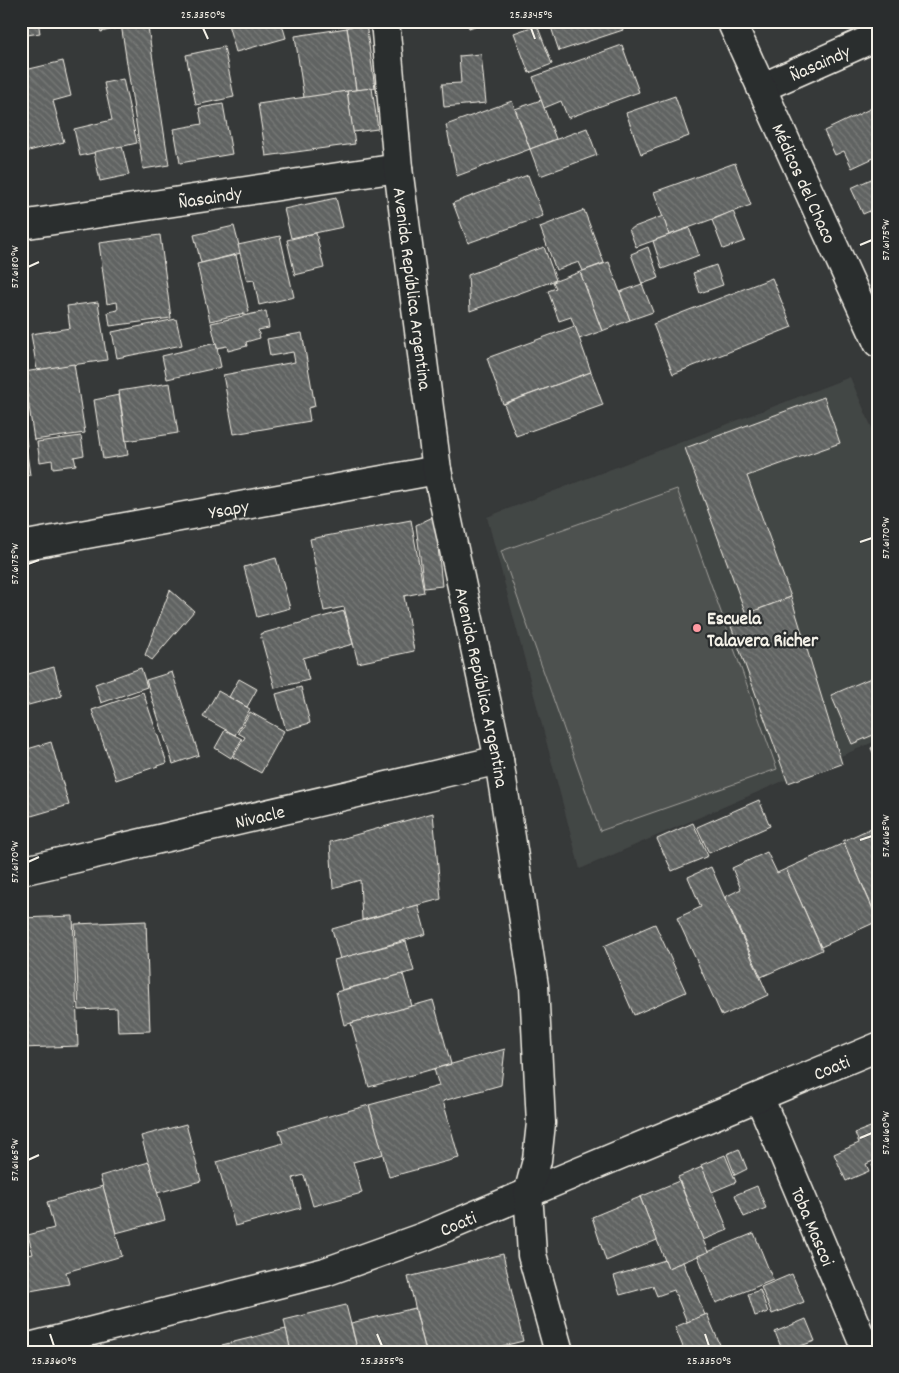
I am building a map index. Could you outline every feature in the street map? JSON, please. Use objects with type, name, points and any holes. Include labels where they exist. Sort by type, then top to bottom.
[{"type":"street","name":"Avenida República Argentina","points":[[386,21],[398,168],[437,470],[499,760],[534,986],[541,1123],[536,1160],[528,1194],[532,1256],[559,1352]]},
{"type":"street","name":"Médicos del Chaco","points":[[731,21],[878,343]]},
{"type":"street","name":"Ñasaindy","points":[[761,88],[878,36]]},
{"type":"street","name":"Ñasaindy","points":[[21,225],[398,168]]},
{"type":"street","name":"Ysapy","points":[[21,546],[437,470]]},
{"type":"street","name":"Nivacle","points":[[21,870],[499,760]]},
{"type":"street","name":"Coati","points":[[21,1348],[325,1272],[423,1238],[760,1099],[878,1047]]},
{"type":"street","name":"Toba Mascoi","points":[[760,1099],[867,1352]]},
{"type":"shaded area","name":"Escuela Talavera Richer","points":[[850,377],[878,442],[878,740],[580,869],[487,517]]},
{"type":"shaded area","points":[[677,489],[777,769],[600,831],[501,551]]},
{"type":"building","points":[[21,21],[38,21],[40,33],[21,36]]},
{"type":"building","points":[[98,21],[120,21],[121,27],[101,32]]},
{"type":"building","points":[[147,21],[169,165],[143,169],[121,24]]},
{"type":"building","points":[[227,21],[281,21],[286,38],[236,52]]},
{"type":"building","points":[[467,21],[489,21],[469,28]]},
{"type":"building","points":[[549,21],[620,21],[623,30],[559,51]]},
{"type":"building","points":[[366,24],[375,88],[356,90],[347,27]]},
{"type":"building","points":[[537,25],[552,64],[529,73],[514,33]]},
{"type":"building","points":[[347,28],[356,90],[304,98],[295,36]]},
{"type":"building","points":[[622,45],[639,92],[568,118],[561,101],[544,108],[533,77]]},
{"type":"building","points":[[224,47],[234,97],[196,105],[186,55]]},
{"type":"building","points":[[481,54],[486,103],[444,107],[442,84],[461,83],[459,56]]},
{"type":"building","points":[[63,61],[71,96],[53,101],[64,142],[21,153],[21,101],[27,100],[21,71]]},
{"type":"building","points":[[123,79],[137,143],[80,156],[74,129],[112,120],[104,83]]},
{"type":"building","points":[[372,88],[378,129],[353,132],[347,91]]},
{"type":"building","points":[[347,91],[355,144],[266,156],[258,104]]},
{"type":"building","points":[[675,96],[689,136],[641,154],[626,113]]},
{"type":"building","points":[[541,100],[556,139],[530,149],[515,109]]},
{"type":"building","points":[[512,101],[530,149],[457,176],[446,125]]},
{"type":"building","points":[[223,104],[232,154],[180,163],[174,129],[202,124],[199,108]]},
{"type":"building","points":[[874,107],[878,115],[878,156],[852,168],[844,151],[835,155],[824,131]]},
{"type":"building","points":[[587,128],[597,155],[540,176],[530,149]]},
{"type":"building","points":[[122,146],[129,175],[100,181],[94,152]]},
{"type":"building","points":[[735,163],[751,205],[669,235],[654,192]]},
{"type":"building","points":[[528,175],[543,216],[468,243],[453,203]]},
{"type":"building","points":[[878,176],[878,228],[870,211],[863,214],[851,188]]},
{"type":"building","points":[[336,198],[343,227],[291,238],[284,209]]},
{"type":"building","points":[[584,210],[604,263],[583,271],[579,262],[556,270],[540,227]]},
{"type":"building","points":[[733,211],[745,241],[723,249],[712,220]]},
{"type":"building","points":[[663,216],[669,235],[636,247],[629,229]]},
{"type":"building","points":[[234,226],[241,253],[201,263],[194,235]]},
{"type":"building","points":[[689,228],[699,255],[662,269],[653,241]]},
{"type":"building","points":[[316,233],[324,268],[295,275],[287,240]]},
{"type":"building","points":[[160,235],[171,318],[110,326],[108,312],[118,310],[117,302],[107,304],[99,243]]},
{"type":"building","points":[[280,236],[294,297],[259,305],[254,280],[247,281],[238,245]]},
{"type":"building","points":[[544,247],[556,280],[470,311],[468,275]]},
{"type":"building","points":[[648,247],[659,278],[642,284],[631,254]]},
{"type":"building","points":[[236,255],[249,312],[210,321],[197,264]]},
{"type":"building","points":[[609,262],[630,320],[602,331],[580,272]]},
{"type":"building","points":[[716,265],[723,285],[700,293],[693,273]]},
{"type":"building","points":[[580,272],[602,331],[579,339],[571,317],[559,321],[548,291],[556,288],[553,282]]},
{"type":"building","points":[[772,278],[792,327],[673,374],[653,324]]},
{"type":"building","points":[[642,284],[653,312],[630,320],[620,292]]},
{"type":"building","points":[[98,302],[107,360],[37,370],[31,334],[70,328],[67,306]]},
{"type":"building","points":[[266,311],[269,328],[258,330],[260,338],[246,342],[247,346],[228,351],[227,346],[217,348],[211,323]]},
{"type":"building","points":[[176,319],[182,345],[117,358],[112,332]]},
{"type":"building","points":[[575,326],[591,372],[503,404],[487,358]]},
{"type":"building","points":[[302,333],[315,406],[308,408],[310,421],[234,434],[223,375],[295,362],[293,352],[270,356],[267,339]]},
{"type":"building","points":[[216,343],[221,367],[167,379],[162,356]]},
{"type":"building","points":[[74,364],[85,433],[34,440],[24,372]]},
{"type":"building","points":[[591,372],[603,405],[516,436],[504,404]]},
{"type":"building","points":[[170,383],[178,433],[126,441],[119,391]]},
{"type":"building","points":[[119,395],[128,455],[103,459],[94,400]]},
{"type":"building","points":[[824,397],[840,443],[747,476],[791,597],[746,614],[685,448]]},
{"type":"building","points":[[23,417],[27,447],[21,447],[21,418]]},
{"type":"building","points":[[81,436],[84,455],[74,457],[76,465],[53,468],[52,460],[40,462],[37,442]]},
{"type":"building","points":[[21,447],[26,447],[30,475],[21,477]]},
{"type":"building","points":[[435,516],[442,586],[424,588],[416,525]]},
{"type":"building","points":[[411,520],[424,592],[404,596],[414,651],[358,663],[344,607],[324,611],[310,539]]},
{"type":"building","points":[[276,558],[290,608],[257,617],[244,567]]},
{"type":"building","points":[[170,590],[194,611],[152,660],[145,655]]},
{"type":"building","points":[[791,597],[842,764],[788,783],[728,618],[746,614]]},
{"type":"building","points":[[344,611],[353,644],[303,658],[309,680],[275,688],[260,634]]},
{"type":"building","points":[[54,667],[62,696],[21,707],[21,676]]},
{"type":"building","points":[[141,668],[147,687],[101,703],[95,684]]},
{"type":"building","points":[[172,672],[199,755],[173,764],[146,680]]},
{"type":"building","points":[[878,675],[878,733],[852,744],[831,695]]},
{"type":"building","points":[[239,679],[257,689],[247,707],[229,697]]},
{"type":"building","points":[[301,687],[310,723],[286,730],[276,694]]},
{"type":"building","points":[[218,691],[250,709],[235,735],[203,717]]},
{"type":"building","points":[[143,692],[167,763],[116,780],[92,710]]},
{"type":"building","points":[[250,712],[284,731],[261,773],[233,757],[245,737],[238,733]]},
{"type":"building","points":[[225,730],[242,739],[231,758],[215,748]]},
{"type":"building","points":[[51,742],[69,805],[21,819],[21,751]]},
{"type":"building","points":[[878,745],[878,763],[871,748]]},
{"type":"building","points":[[759,800],[770,826],[709,853],[697,827]]},
{"type":"building","points":[[433,813],[441,899],[362,920],[360,880],[333,888],[330,842]]},
{"type":"building","points":[[693,823],[708,856],[672,871],[657,839]]},
{"type":"building","points":[[878,825],[878,920],[843,841]]},
{"type":"building","points":[[844,843],[878,921],[821,947],[786,869]]},
{"type":"building","points":[[767,852],[777,873],[786,869],[822,950],[761,977],[725,897],[741,889],[732,868]]},
{"type":"building","points":[[711,867],[768,995],[722,1016],[677,918],[701,907],[688,877]]},
{"type":"building","points":[[418,905],[426,934],[340,959],[332,929]]},
{"type":"building","points":[[73,916],[78,1046],[21,1048],[21,918]]},
{"type":"building","points":[[146,921],[150,1031],[118,1032],[117,1008],[79,1010],[75,924]]},
{"type":"building","points":[[655,924],[686,992],[634,1015],[604,946]]},
{"type":"building","points":[[406,941],[414,971],[342,990],[334,960]]},
{"type":"building","points":[[403,974],[412,1006],[344,1025],[336,992]]},
{"type":"building","points":[[433,1000],[451,1064],[369,1087],[351,1023]]},
{"type":"building","points":[[505,1049],[501,1085],[443,1101],[459,1158],[389,1177],[369,1105],[439,1086],[434,1069]]},
{"type":"building","points":[[369,1105],[383,1154],[353,1162],[362,1193],[313,1206],[304,1175],[293,1178],[301,1208],[235,1226],[217,1162],[283,1143],[279,1130]]},
{"type":"building","points":[[186,1124],[201,1181],[157,1193],[141,1136]]},
{"type":"building","points":[[878,1124],[878,1159],[866,1164],[869,1171],[846,1181],[834,1154],[859,1143],[855,1133]]},
{"type":"building","points":[[739,1149],[747,1169],[735,1175],[727,1154]]},
{"type":"building","points":[[725,1155],[736,1182],[712,1192],[701,1165]]},
{"type":"building","points":[[149,1162],[165,1220],[116,1233],[100,1176]]},
{"type":"building","points":[[878,1163],[878,1178],[872,1165]]},
{"type":"building","points":[[702,1167],[728,1230],[703,1240],[678,1177]]},
{"type":"building","points":[[679,1181],[708,1252],[668,1268],[640,1197]]},
{"type":"building","points":[[103,1186],[122,1256],[66,1272],[69,1284],[30,1291],[23,1256],[33,1254],[28,1235],[54,1228],[47,1202]]},
{"type":"building","points":[[757,1186],[766,1208],[744,1217],[735,1195]]},
{"type":"building","points":[[640,1197],[657,1240],[606,1261],[592,1217]]},
{"type":"building","points":[[754,1233],[773,1280],[716,1303],[698,1256]]},
{"type":"building","points":[[503,1254],[523,1341],[479,1352],[426,1352],[408,1277]]},
{"type":"building","points":[[665,1260],[668,1268],[683,1262],[705,1315],[687,1322],[674,1290],[657,1296],[653,1286],[620,1295],[614,1276]]},
{"type":"building","points":[[792,1274],[804,1302],[772,1314],[761,1287]]},
{"type":"building","points":[[760,1290],[768,1312],[755,1316],[748,1294]]},
{"type":"building","points":[[346,1305],[358,1352],[291,1352],[284,1320]]},
{"type":"building","points":[[415,1308],[426,1352],[358,1352],[351,1323]]},
{"type":"building","points":[[707,1314],[723,1352],[685,1352],[675,1327]]},
{"type":"building","points":[[806,1319],[815,1341],[783,1352],[775,1332]]},
{"type":"building","points":[[286,1329],[291,1352],[223,1352],[222,1345]]},
{"type":"place","name":"Escuela Talavera Richer","points":[[697,628]]}]
